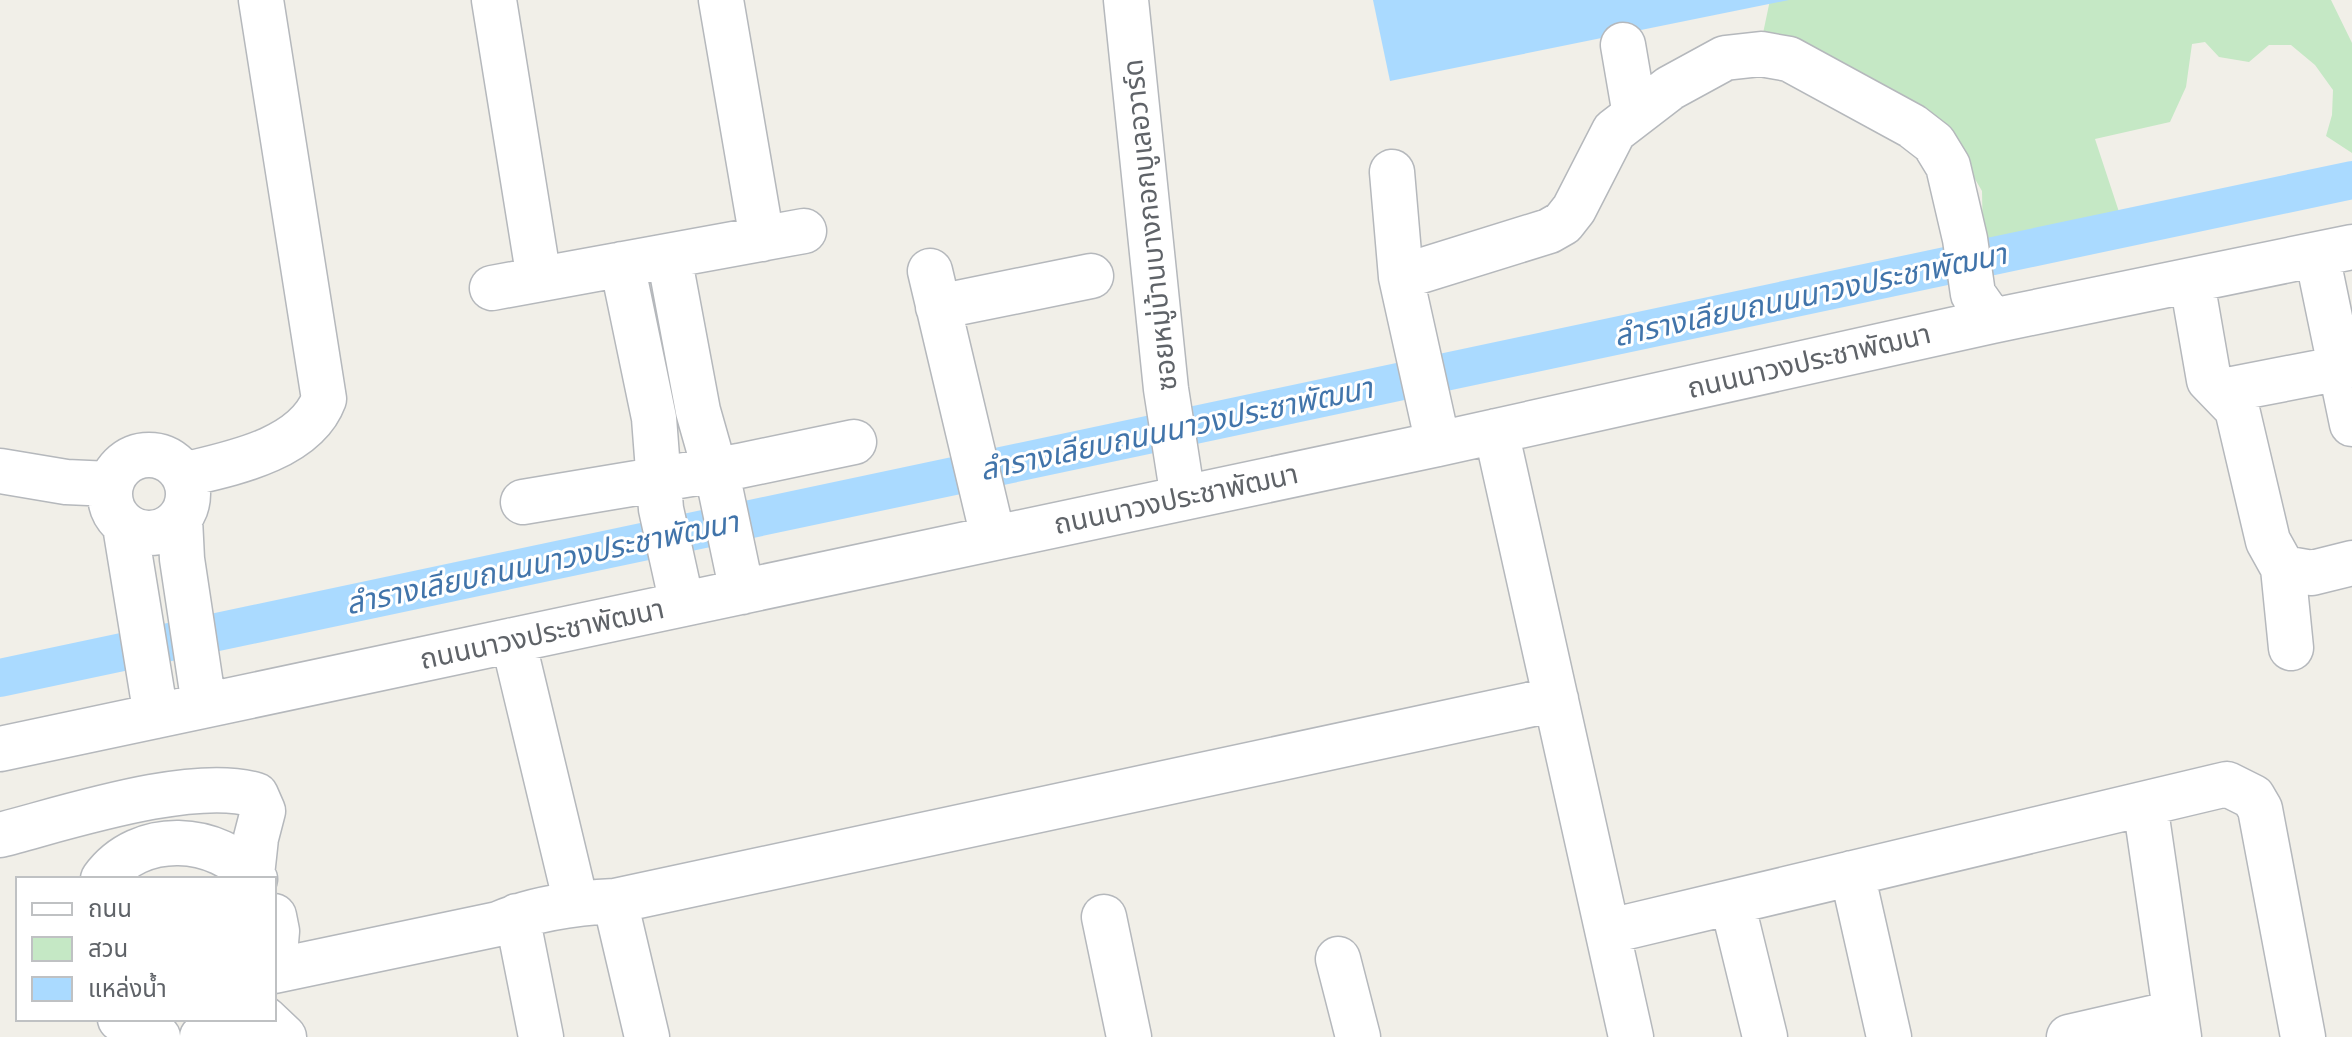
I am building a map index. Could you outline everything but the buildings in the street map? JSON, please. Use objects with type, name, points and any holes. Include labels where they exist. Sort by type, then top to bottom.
[{"type":"street","points":[[183,475],[248,459],[282,443],[311,420],[324,399],[261,0]]},
{"type":"street","points":[[494,0],[539,279]]},
{"type":"street","points":[[721,0],[762,239]]},
{"type":"street","name":"ซอยหมู่บ้านบางกอกบูเลอวาร์ด","points":[[1126,0],[1166,389],[1180,481]]},
{"type":"street","points":[[1623,45],[1635,115]]},
{"type":"street","points":[[1401,277],[1549,231],[1563,223],[1574,209],[1614,131],[1670,88],[1725,58],[1761,54],[1789,59],[1912,126],[1934,143],[1948,166],[1982,307]]},
{"type":"street","points":[[1392,172],[1401,277],[1434,423]]},
{"type":"street","points":[[492,288],[804,231]]},
{"type":"street","points":[[2335,251],[2341,368],[2352,424]]},
{"type":"street","name":"ถนนนาวงประชาพัฒนา","points":[[0,749],[993,537],[1180,481],[1434,423],[1496,431],[1982,307],[2192,282],[2335,251]]},
{"type":"street","points":[[669,256],[698,411],[718,480],[742,592]]},
{"type":"street","points":[[622,264],[654,418],[659,494],[682,604]]},
{"type":"street","points":[[993,537],[934,289],[1091,276]]},
{"type":"street","points":[[2192,282],[2209,380],[2237,409],[2268,541],[2283,568],[2291,648]]},
{"type":"street","points":[[2222,391],[2341,368]]},
{"type":"street","points":[[1496,431],[1610,931],[1631,1037]]},
{"type":"street","points":[[523,502],[659,494],[854,442]]},
{"type":"street","points":[[144,455],[160,456],[173,463],[183,475],[189,490],[187,506],[180,519],[168,529],[154,534],[138,533],[125,526],[114,514],[109,499],[111,484],[117,470],[129,460],[144,455]]},
{"type":"street","points":[[0,471],[66,482],[111,484]]},
{"type":"street","points":[[180,519],[204,705]]},
{"type":"street","points":[[125,526],[156,716]]},
{"type":"street","points":[[2283,568],[2312,573],[2352,563]]},
{"type":"street","points":[[513,640],[596,902],[647,1037]]},
{"type":"street","points":[[276,969],[1556,699]]},
{"type":"street","points":[[1610,931],[2227,784],[2253,797],[2260,809],[2303,1037]]},
{"type":"street","points":[[0,835],[138,799],[200,791],[240,790],[256,795],[263,811],[256,838],[254,877]]},
{"type":"street","points":[[2069,1037],[2177,1025],[2145,804]]},
{"type":"street","points":[[105,877],[122,861],[139,851],[179,842],[219,851],[238,861],[254,877]]},
{"type":"street","points":[[1852,873],[1889,1037]]},
{"type":"street","points":[[1732,902],[1765,1037]]},
{"type":"street","points":[[517,916],[541,1037]]},
{"type":"street","points":[[1104,917],[1129,1037]]},
{"type":"street","points":[[1338,959],[1358,1037]]},
{"type":"street","points":[[123,1021],[139,1031],[158,1037]]},
{"type":"street","points":[[202,1037],[236,1021]]},
{"type":"street","points":[[267,1021],[284,1037]]},
{"type":"green space","points":[[1770,0],[2331,0],[2352,43],[2352,153],[2326,136],[2332,115],[2333,90],[2315,65],[2291,45],[2269,45],[2249,62],[2219,57],[2205,42],[2192,44],[2186,87],[2170,122],[2095,139],[2121,218],[1983,243],[1982,191],[1952,140],[1894,92],[1867,75],[1820,61],[1762,38]]},
{"type":"water","points":[[1373,0],[1789,0],[1390,81]]},
{"type":"waterway","name":"ลำรางเลียบถนนนาวงประชาพัฒนา","points":[[0,678],[2352,180]]}]
